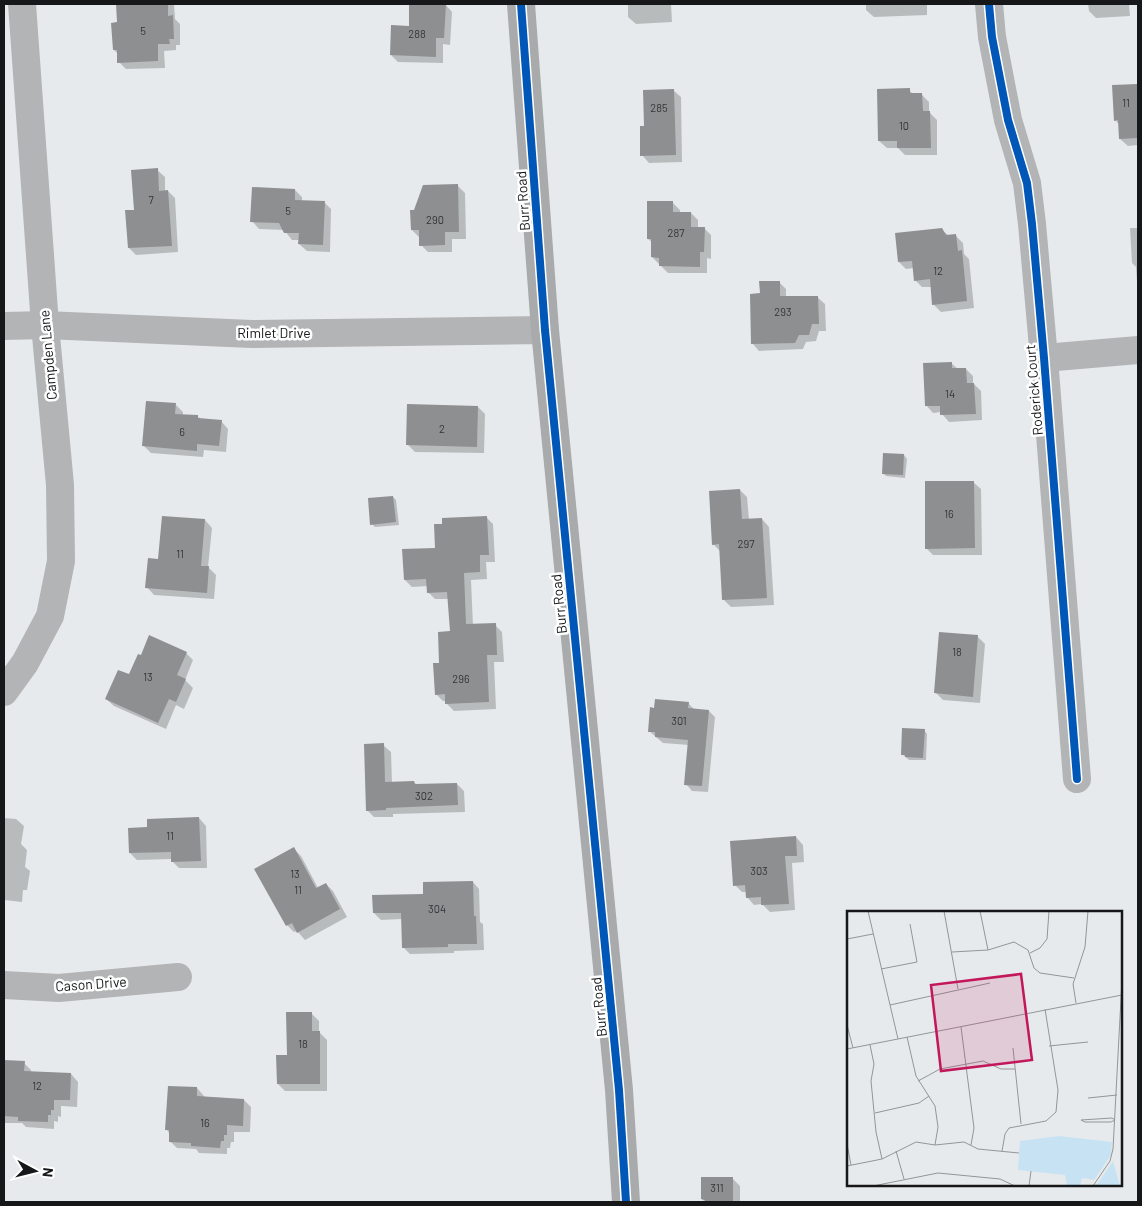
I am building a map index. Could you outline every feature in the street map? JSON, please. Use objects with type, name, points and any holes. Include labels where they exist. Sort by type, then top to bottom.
[{"type":"street","name":"Campden Lane","points":[[4,692],[26,662],[50,616],[61,561],[60,485],[45,325],[22,4]]},
{"type":"street","name":"Burr Road","points":[[521,4],[545,330],[619,1090],[626,1202]]},
{"type":"street","name":"Roderick Court","points":[[989,4],[992,37],[1008,120],[1027,183],[1032,224],[1077,779]]},
{"type":"street","name":"Rimlet Drive","points":[[4,326],[45,325],[252,334],[545,330]]},
{"type":"street","points":[[1044,358],[1138,350]]},
{"type":"street","name":"Cason Drive","points":[[4,985],[58,988],[178,977]]},
{"type":"building","points":[[116,4],[168,4],[168,16],[173,15],[174,39],[169,39],[170,44],[158,44],[158,61],[117,63],[117,50],[113,50],[111,23],[117,22]]},
{"type":"building","points":[[409,4],[446,4],[444,38],[436,38],[436,57],[390,55],[391,25],[409,26]]},
{"type":"building","points":[[1138,84],[1138,138],[1119,139],[1118,120],[1114,121],[1112,85]]},
{"type":"building","points":[[910,88],[910,93],[922,93],[923,111],[930,111],[931,148],[897,148],[897,141],[878,141],[877,89]]},
{"type":"building","points":[[674,89],[676,155],[640,156],[640,126],[644,126],[643,90]]},
{"type":"building","points":[[158,168],[159,191],[168,190],[172,246],[128,248],[125,210],[134,210],[131,170]]},
{"type":"building","points":[[458,184],[459,232],[445,232],[445,245],[419,246],[419,230],[411,230],[410,210],[414,210],[423,185]]},
{"type":"building","points":[[252,187],[295,189],[295,200],[325,201],[323,245],[298,244],[299,233],[284,233],[279,223],[250,222]]},
{"type":"building","points":[[647,201],[673,201],[673,212],[691,212],[691,227],[705,227],[704,252],[700,252],[700,267],[659,266],[659,258],[651,257],[651,239],[647,239]]},
{"type":"building","points":[[942,228],[946,235],[956,234],[958,251],[962,250],[967,301],[932,305],[930,279],[914,281],[912,261],[898,262],[895,233]]},
{"type":"building","points":[[759,281],[780,281],[780,296],[818,296],[819,324],[812,324],[809,335],[799,335],[795,343],[751,344],[750,294],[760,293]]},
{"type":"building","points":[[952,362],[952,368],[966,368],[967,383],[974,383],[976,414],[940,415],[940,406],[925,406],[923,363]]},
{"type":"building","points":[[146,401],[176,403],[175,414],[198,415],[198,418],[222,420],[219,446],[197,444],[197,451],[142,446]]},
{"type":"building","points":[[407,404],[478,406],[477,447],[406,445]]},
{"type":"building","points":[[883,453],[904,454],[903,475],[882,474]]},
{"type":"building","points":[[925,481],[974,481],[975,548],[925,549]]},
{"type":"building","points":[[740,489],[742,519],[762,518],[767,598],[722,600],[719,544],[712,545],[709,491]]},
{"type":"building","points":[[393,496],[396,522],[370,525],[368,498]]},
{"type":"building","points":[[162,516],[205,519],[201,566],[209,566],[207,593],[145,588],[148,558],[158,559]]},
{"type":"building","points":[[487,516],[489,555],[480,555],[480,572],[464,573],[466,624],[496,623],[497,655],[487,655],[489,702],[445,704],[445,694],[435,695],[433,663],[439,663],[438,632],[450,631],[447,592],[427,593],[426,579],[404,580],[402,549],[435,548],[434,524],[442,524],[442,518]]},
{"type":"building","points":[[939,632],[978,635],[973,697],[934,693]]},
{"type":"building","points":[[149,635],[187,652],[177,675],[186,679],[176,702],[169,699],[158,723],[105,699],[118,670],[129,674],[138,654],[141,655]]},
{"type":"building","points":[[655,699],[689,702],[688,708],[709,710],[702,786],[684,785],[688,740],[655,737],[655,732],[648,732],[650,707],[654,708]]},
{"type":"building","points":[[902,728],[925,729],[923,758],[901,755]]},
{"type":"building","points":[[384,743],[385,782],[414,781],[415,784],[457,783],[458,805],[386,808],[386,810],[366,811],[364,744]]},
{"type":"building","points":[[199,817],[201,861],[171,862],[171,852],[129,853],[128,828],[147,827],[147,819]]},
{"type":"building","points":[[796,836],[797,856],[785,856],[789,904],[761,905],[761,897],[746,898],[745,885],[733,886],[730,841]]},
{"type":"building","points":[[294,847],[316,888],[326,883],[340,909],[297,933],[292,923],[286,926],[254,869]]},
{"type":"building","points":[[473,881],[477,944],[448,944],[448,947],[402,948],[401,913],[373,913],[372,895],[423,894],[423,882]]},
{"type":"building","points":[[286,1012],[312,1012],[312,1031],[320,1031],[320,1084],[277,1084],[276,1055],[287,1055]]},
{"type":"building","points":[[4,1060],[25,1061],[24,1071],[71,1073],[70,1100],[54,1100],[54,1110],[51,1110],[51,1115],[48,1115],[48,1122],[18,1121],[18,1117],[4,1116]]},
{"type":"building","points":[[168,1086],[197,1087],[197,1096],[244,1099],[243,1126],[227,1125],[227,1135],[224,1135],[224,1141],[221,1141],[220,1148],[191,1146],[191,1143],[169,1142],[169,1130],[165,1130]]},
{"type":"building","points":[[701,1177],[733,1177],[733,1202],[705,1202],[705,1200],[701,1199]]},
{"type":"cycle path","points":[[521,4],[545,330],[619,1090],[626,1202]]},
{"type":"cycle path","points":[[989,4],[992,37],[1008,120],[1027,183],[1032,224],[1077,779]]}]
